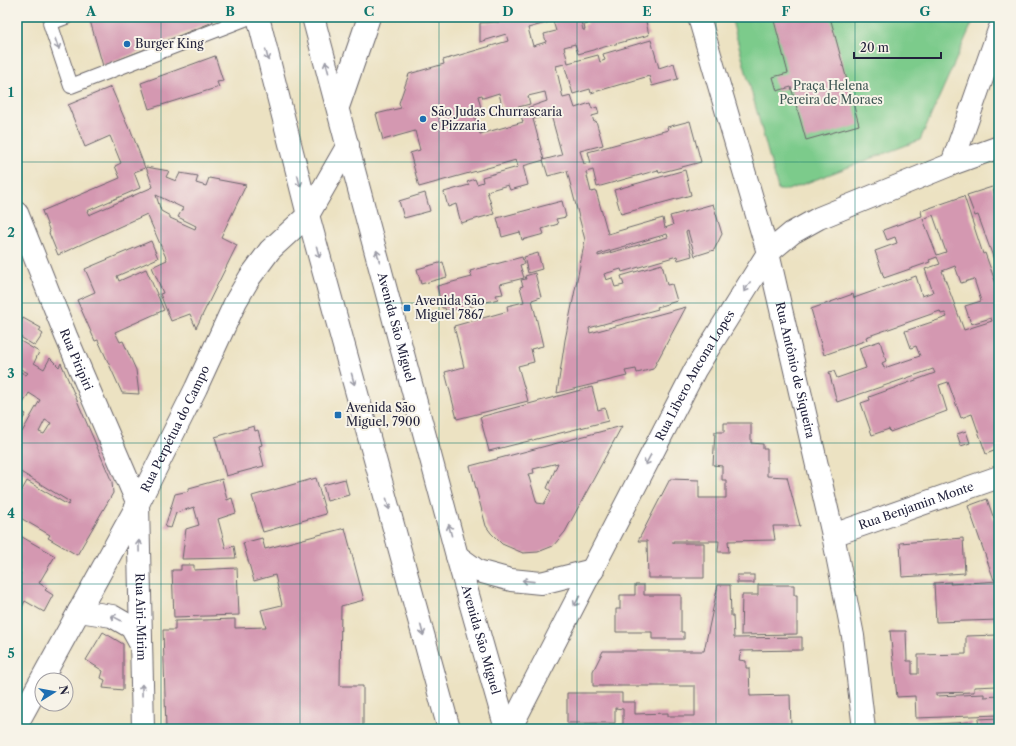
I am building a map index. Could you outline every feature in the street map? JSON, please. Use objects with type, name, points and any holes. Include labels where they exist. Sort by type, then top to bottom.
[{"type":"street","points":[[258,17],[308,215],[449,729]]},
{"type":"street","name":"Avenida São Miguel","points":[[313,17],[457,556],[506,729]]},
{"type":"street","points":[[338,107],[370,17]]},
{"type":"street","name":"Rua Antônio de Siqueira","points":[[699,17],[768,253],[833,535],[853,636],[864,729]]},
{"type":"street","points":[[952,164],[999,30]]},
{"type":"street","name":"Rua Perpétua do Campo","points":[[17,724],[138,504],[250,276],[270,250],[308,215],[348,145]]},
{"type":"street","name":"Rua Libero Ancona Lopes","points":[[510,729],[593,570],[638,477],[695,370],[768,253],[792,233],[819,218],[952,164],[999,147]]},
{"type":"street","name":"Rua Piripiri","points":[[17,213],[66,336],[138,504]]},
{"type":"street","name":"Rua Benjamin Monte","points":[[833,535],[999,477]]},
{"type":"street","name":"Rua Airi-Mirim","points":[[138,504],[143,729]]},
{"type":"street","points":[[457,556],[478,571],[511,580],[541,583],[593,570]]},
{"type":"street","points":[[79,611],[112,616],[131,627],[141,645]]},
{"type":"lane","points":[[66,17],[50,23],[71,86],[250,17]]},
{"type":"green space","name":"Praça Helena Pereira de Moraes","points":[[731,17],[975,17],[920,140],[788,190],[778,190]]},
{"type":"building","name":"Burger King","points":[[89,17],[212,17],[213,22],[103,66]]},
{"type":"building","points":[[499,17],[580,17],[583,30],[585,30],[584,25],[588,24],[586,18],[589,17],[645,17],[649,35],[578,54],[575,44],[564,47],[568,63],[598,55],[600,62],[605,60],[603,54],[651,40],[659,68],[674,63],[678,79],[652,86],[649,76],[591,93],[590,89],[573,94],[564,64],[556,66],[563,98],[571,96],[575,108],[590,103],[592,109],[597,107],[599,114],[592,116],[594,122],[596,121],[603,145],[580,151],[584,164],[591,163],[588,152],[668,130],[667,127],[690,121],[701,162],[659,173],[658,170],[597,187],[593,170],[586,172],[591,192],[596,191],[608,234],[663,218],[665,228],[673,225],[670,216],[713,204],[722,234],[714,250],[695,256],[688,231],[686,232],[692,256],[678,260],[677,256],[622,272],[621,269],[604,274],[606,280],[612,278],[615,287],[624,285],[621,276],[662,264],[667,285],[672,284],[677,301],[657,307],[658,309],[589,328],[590,333],[686,307],[653,369],[637,373],[636,369],[625,371],[627,376],[557,393],[565,340],[585,240],[567,171],[548,176],[543,160],[523,166],[528,185],[510,190],[508,185],[487,191],[494,214],[461,223],[456,204],[448,207],[444,192],[469,185],[467,182],[475,179],[477,184],[483,182],[482,177],[518,167],[516,160],[419,187],[410,153],[420,150],[415,131],[383,140],[376,114],[401,108],[399,103],[409,74],[444,64],[443,60],[508,41],[506,34],[480,42],[480,23],[499,22]],"holes":[[[553,21],[556,31],[544,34],[546,42],[533,46],[528,28]],[[545,92],[547,101],[524,109],[526,115],[521,116],[523,122],[480,134],[474,115],[482,112],[478,96],[482,95],[483,98],[499,93],[503,111],[530,104],[528,96]],[[551,115],[562,155],[544,160],[533,119]],[[667,234],[668,237],[598,256],[598,254]]]},
{"type":"building","points":[[773,17],[830,17],[859,125],[806,140],[791,87],[777,91],[773,77],[788,73]]},
{"type":"building","points":[[215,56],[223,81],[217,82],[219,87],[149,109],[141,83]]},
{"type":"building","points":[[111,87],[129,129],[130,128],[145,168],[134,172],[140,188],[87,211],[89,215],[153,187],[146,167],[169,171],[166,177],[176,181],[180,173],[198,176],[196,183],[206,186],[209,178],[246,185],[221,237],[237,245],[196,328],[190,314],[171,321],[160,294],[163,293],[152,267],[167,260],[147,214],[58,255],[42,211],[120,178],[115,166],[121,163],[110,136],[85,147],[68,105]],"holes":[[[156,195],[183,208],[178,217],[196,226],[195,229],[170,218],[170,216],[161,211]]]},
{"type":"building","points":[[685,170],[691,195],[621,214],[614,190]]},
{"type":"building","points":[[992,187],[999,205],[996,206],[999,215],[999,267],[997,268],[978,215],[975,216],[967,195]]},
{"type":"building","points":[[425,193],[430,211],[404,218],[399,201]]},
{"type":"building","points":[[964,196],[983,254],[985,253],[999,292],[999,449],[986,454],[972,414],[961,418],[948,382],[939,385],[947,411],[890,432],[889,429],[872,435],[861,403],[870,400],[869,397],[935,373],[933,369],[837,402],[829,372],[834,371],[837,378],[866,368],[859,348],[880,341],[886,361],[882,363],[884,368],[920,356],[916,346],[911,348],[905,331],[947,317],[945,313],[941,314],[940,311],[866,337],[867,340],[824,355],[811,309],[853,294],[854,298],[916,276],[922,296],[933,292],[925,269],[940,264],[937,257],[929,260],[930,262],[884,278],[875,251],[897,243],[895,237],[887,240],[883,230],[922,216],[921,211]],"holes":[[[933,215],[946,252],[937,255],[923,219]],[[955,266],[961,283],[974,279],[981,301],[965,306],[971,324],[991,318],[992,321],[964,330],[942,271]]]},
{"type":"building","points":[[562,201],[566,217],[556,219],[558,224],[542,229],[544,234],[522,240],[520,232],[502,237],[497,218]]},
{"type":"building","points":[[151,241],[158,258],[117,276],[119,281],[146,269],[164,310],[115,332],[120,342],[123,341],[136,370],[139,394],[122,393],[98,340],[95,341],[77,300],[95,292],[85,269]]},
{"type":"building","points":[[538,253],[542,269],[528,273],[524,257]]},
{"type":"building","points":[[522,257],[524,264],[520,265],[524,278],[500,284],[503,294],[496,295],[498,299],[460,309],[446,311],[445,308],[442,308],[437,286],[472,277],[470,271]]},
{"type":"building","points":[[443,262],[447,277],[421,284],[417,269]]},
{"type":"building","points":[[535,273],[541,297],[532,300],[543,346],[531,349],[534,362],[518,366],[528,401],[457,419],[445,372],[464,367],[454,326],[508,311],[507,306],[524,302],[520,287],[523,286],[521,280],[526,279],[525,276]]},
{"type":"building","points":[[23,318],[41,328],[39,331],[43,334],[35,346],[17,335],[17,329]]},
{"type":"building","points":[[17,339],[39,352],[34,363],[44,369],[50,358],[59,367],[61,363],[112,482],[113,493],[77,555],[48,538],[50,535],[17,516],[17,499],[27,481],[68,505],[70,502],[19,471],[17,474],[17,429],[22,432],[40,400],[29,393],[19,410],[26,414],[21,422],[17,419],[17,370],[26,375],[28,373],[17,367]],"holes":[[[45,420],[51,423],[44,434],[39,432]]]},
{"type":"building","points":[[592,387],[598,410],[605,408],[608,421],[489,451],[480,417]]},
{"type":"building","points":[[724,423],[751,423],[751,443],[763,444],[763,449],[767,449],[767,476],[787,477],[800,526],[773,526],[775,540],[728,541],[729,552],[718,552],[719,541],[673,541],[673,543],[704,543],[704,578],[648,578],[647,541],[638,541],[670,479],[699,480],[699,498],[726,498],[726,480],[722,480],[722,466],[713,465],[715,432],[724,432]]},
{"type":"building","points":[[254,426],[255,431],[258,430],[262,445],[259,446],[264,466],[226,476],[215,437]]},
{"type":"building","points":[[622,426],[565,532],[553,546],[538,552],[523,553],[502,544],[491,533],[486,526],[470,466]],"holes":[[[558,463],[547,488],[551,491],[544,504],[537,503],[528,474],[534,473],[533,469]]]},
{"type":"building","points":[[966,431],[970,443],[961,446],[957,434]]},
{"type":"building","points":[[316,478],[326,514],[263,532],[252,496]]},
{"type":"building","points":[[222,479],[227,500],[232,498],[236,513],[218,519],[226,549],[234,546],[236,558],[182,559],[186,529],[199,525],[194,507],[176,513],[171,528],[165,527],[175,494],[189,491],[189,488]]},
{"type":"building","points":[[345,479],[349,495],[327,501],[323,485]]},
{"type":"building","points":[[987,499],[994,519],[999,517],[999,579],[994,580],[968,506]]},
{"type":"building","points":[[345,528],[364,600],[341,606],[340,686],[363,686],[363,729],[166,729],[163,630],[175,630],[175,621],[235,619],[235,628],[266,627],[261,610],[282,605],[275,575],[254,581],[243,543],[262,538],[265,549]]},
{"type":"building","points":[[17,534],[55,556],[39,583],[47,588],[45,590],[53,595],[44,612],[25,601],[17,616],[17,579],[21,573],[17,570]]},
{"type":"building","points":[[963,538],[965,573],[902,577],[900,543]]},
{"type":"building","points":[[181,565],[194,565],[194,570],[237,568],[239,615],[174,617],[172,570],[181,570]]},
{"type":"building","points":[[737,575],[754,575],[754,583],[737,583]]},
{"type":"building","points":[[999,581],[999,620],[936,622],[934,583],[951,582],[950,584]]},
{"type":"building","points":[[635,585],[644,585],[644,595],[681,595],[681,632],[684,632],[684,639],[652,639],[652,632],[616,632],[616,609],[620,609],[620,595],[635,595]]},
{"type":"building","points":[[718,585],[730,585],[731,616],[733,616],[734,638],[802,637],[802,650],[741,651],[739,660],[746,661],[746,668],[749,668],[750,696],[790,695],[791,729],[612,729],[612,725],[623,724],[623,709],[615,708],[615,723],[567,723],[567,693],[622,693],[622,702],[635,702],[635,714],[668,713],[668,716],[695,716],[695,686],[593,686],[593,671],[603,651],[704,651]]},
{"type":"building","points":[[758,585],[794,585],[794,595],[797,595],[797,634],[741,635],[742,595],[758,595]]},
{"type":"building","points":[[890,631],[906,631],[907,661],[912,661],[912,674],[918,674],[918,655],[966,654],[966,636],[999,635],[999,693],[997,693],[997,686],[974,687],[974,692],[936,693],[936,696],[984,694],[984,697],[999,696],[999,715],[916,718],[915,696],[897,697]]},
{"type":"building","points":[[103,632],[123,644],[123,690],[103,688],[105,680],[101,678],[103,671],[86,660]]},
{"type":"building","points":[[999,718],[999,729],[979,729],[978,719]]},
{"type":"building","points":[[972,722],[972,729],[900,729],[899,726]]},
{"type":"place","name":"Burger King","points":[[127,44]]},
{"type":"place","name":"São Judas Churrascaria e Pizzaria","points":[[423,119]]},
{"type":"place","name":"Avenida São Miguel 7867","points":[[407,308]]},
{"type":"place","name":"Avenida São Miguel, 7900","points":[[338,415]]}]
